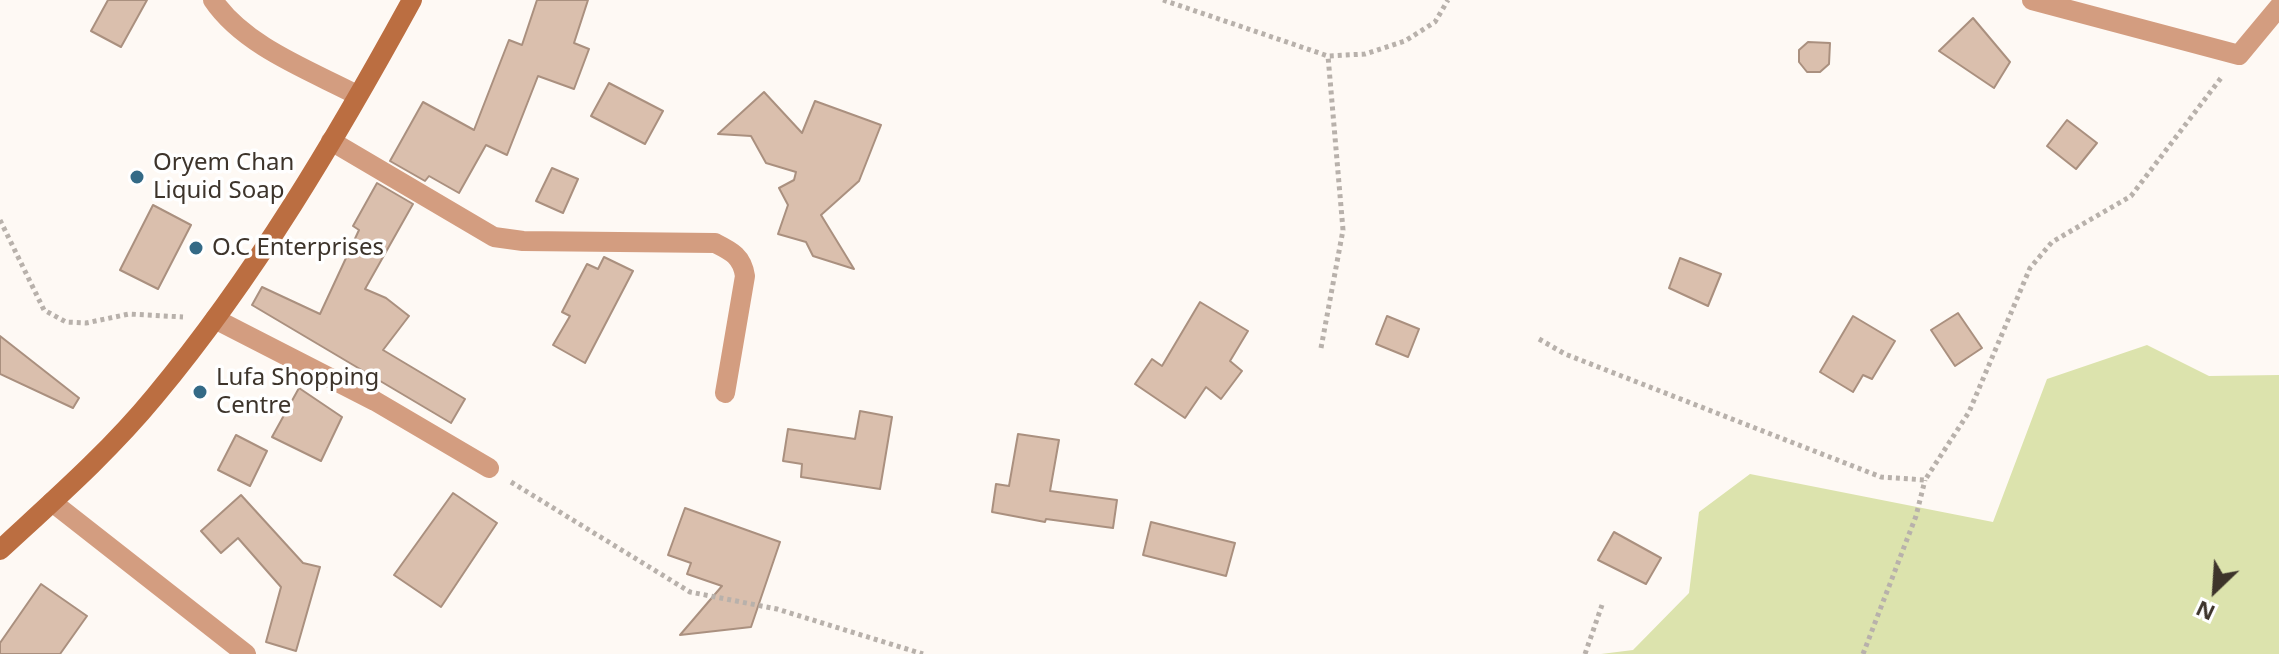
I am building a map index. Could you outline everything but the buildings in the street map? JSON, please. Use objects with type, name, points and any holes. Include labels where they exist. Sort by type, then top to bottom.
[{"type":"street","points":[[213,0],[221,12],[275,53],[357,95]]},
{"type":"street","points":[[0,550],[52,502],[153,398],[215,319],[331,141],[412,0]]},
{"type":"street","points":[[2032,0],[2239,55],[2279,7]]},
{"type":"street","points":[[331,141],[494,237],[523,241],[715,243],[734,252],[743,263],[745,276],[725,393]]},
{"type":"street","points":[[215,319],[375,401],[489,468]]},
{"type":"street","points":[[52,502],[246,654]]},
{"type":"path","points":[[1163,0],[1328,56],[1365,54],[1405,41],[1435,22],[1448,0]]},
{"type":"path","points":[[1863,654],[1916,516],[1925,480],[1969,412],[2035,260],[2052,242],[2131,196],[2239,55]]},
{"type":"path","points":[[1321,348],[1343,230],[1328,56]]},
{"type":"path","points":[[0,220],[44,310],[66,322],[86,323],[129,314],[215,319]]},
{"type":"path","points":[[1539,339],[1565,354],[1881,477],[1925,480]]},
{"type":"path","points":[[489,468],[690,592],[777,609],[923,654]]},
{"type":"path","points":[[1585,654],[1602,605]]},
{"type":"green space","points":[[2147,345],[2209,376],[2279,375],[2279,654],[1601,654],[1633,650],[1689,593],[1699,512],[1750,474],[1993,522],[2047,379]]},
{"type":"place","name":"Oryem Chan Liquid Soap","points":[[137,177]]},
{"type":"place","name":"O.C Enterprises","points":[[196,248]]},
{"type":"place","name":"Lufa Shopping Centre","points":[[200,392]]}]
